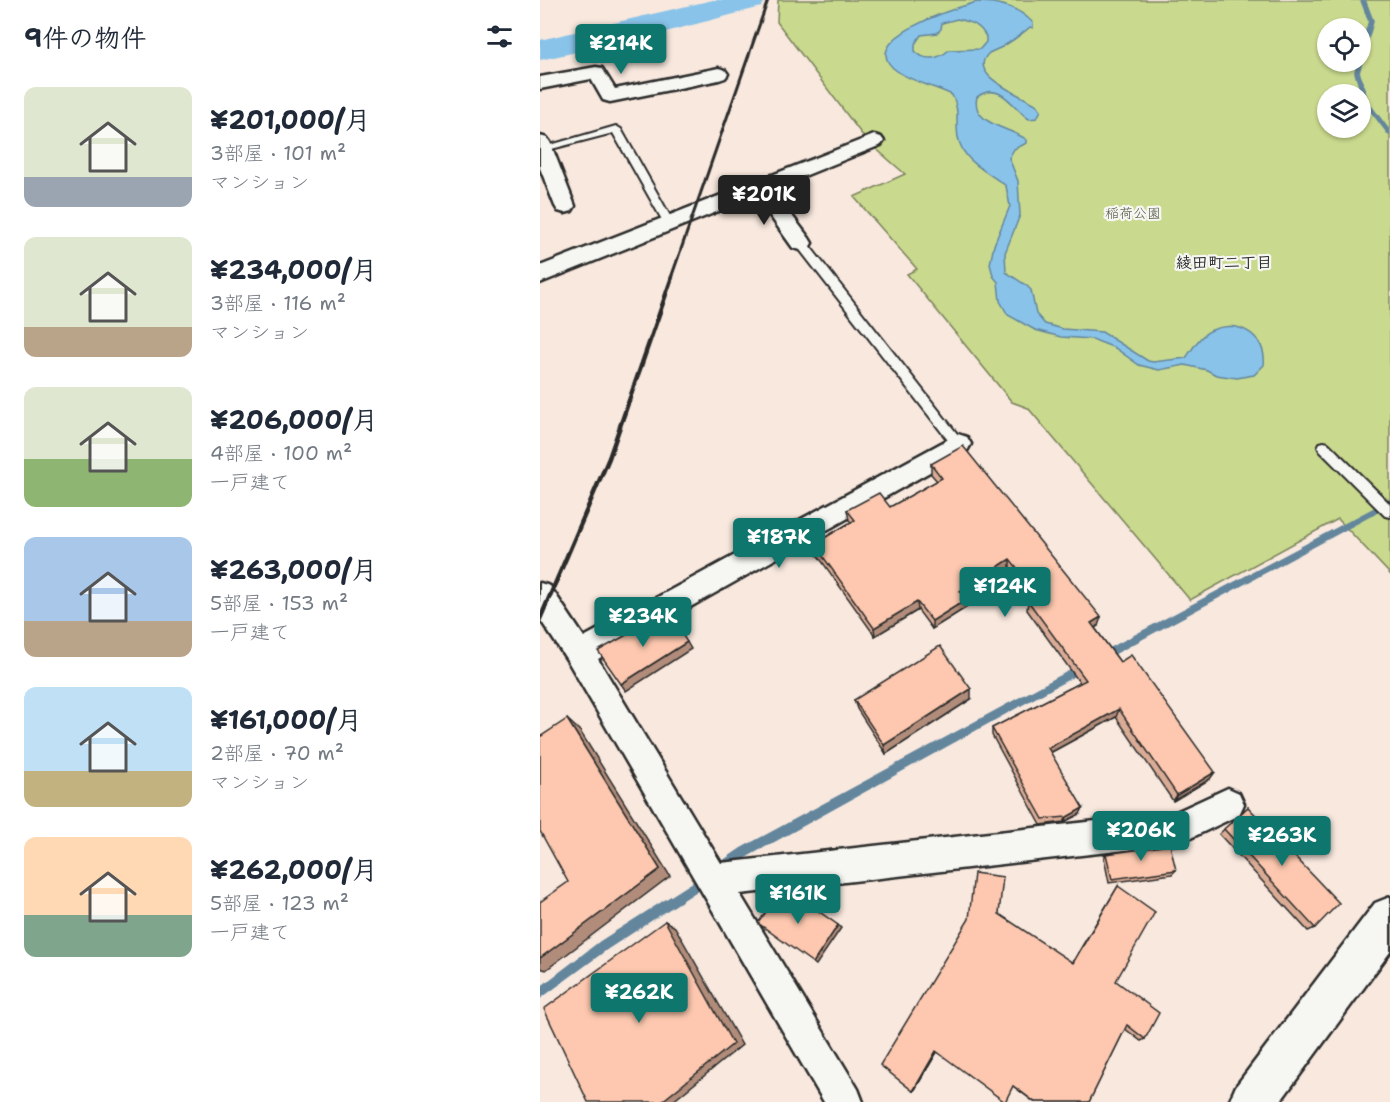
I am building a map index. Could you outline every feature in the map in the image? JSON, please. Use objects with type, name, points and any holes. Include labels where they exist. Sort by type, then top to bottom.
[{"type":"street","points":[[540,83],[596,72],[610,96],[719,74]]},
{"type":"street","points":[[540,275],[874,141]]},
{"type":"street","points":[[542,146],[565,206]]},
{"type":"street","points":[[759,186],[801,243]]},
{"type":"street","points":[[579,654],[958,444]]},
{"type":"street","points":[[540,595],[579,654],[845,1102]]},
{"type":"street","points":[[714,880],[909,860],[1178,828],[1228,804]]},
{"type":"street","points":[[1252,1102],[1390,918]]},
{"type":"lane","points":[[542,146],[616,129],[669,223]]},
{"type":"lane","points":[[801,243],[958,444]]},
{"type":"lane","points":[[1324,447],[1390,512]]},
{"type":"green space","name":"稲荷公園","points":[[778,0],[1390,0],[1390,574],[1338,519],[1190,600],[1028,408],[1012,402],[907,274],[917,269],[854,197],[905,174],[866,140],[777,22]]},
{"type":"water","points":[[977,2],[1000,4],[1021,13],[1033,23],[1033,28],[1030,27],[1002,47],[989,53],[983,62],[985,70],[1000,85],[1037,105],[1041,110],[1037,118],[1029,119],[1007,98],[993,92],[986,92],[977,97],[977,106],[980,114],[986,120],[1027,140],[1027,143],[1014,149],[1009,158],[1018,181],[1020,215],[1005,253],[1006,272],[1031,290],[1036,314],[1045,324],[1063,329],[1102,332],[1153,362],[1186,358],[1200,338],[1212,330],[1222,327],[1241,328],[1256,338],[1264,354],[1264,365],[1254,375],[1237,378],[1216,375],[1207,370],[1185,365],[1159,370],[1139,365],[1115,348],[1092,339],[1061,337],[1035,330],[1008,315],[1000,301],[998,282],[993,276],[990,264],[994,245],[1010,206],[1006,186],[981,169],[962,148],[958,138],[957,114],[952,95],[903,75],[887,59],[888,47],[898,36],[913,26]],"holes":[[[957,19],[974,24],[981,29],[986,42],[980,49],[949,50],[941,56],[932,58],[923,57],[915,51],[915,44],[921,35],[937,33],[942,23]]]},
{"type":"building","points":[[963,446],[1101,617],[1091,623],[1120,662],[1131,655],[1215,772],[1177,795],[1119,709],[1048,748],[1083,808],[1067,817],[1043,819],[992,728],[1086,680],[1028,601],[1039,595],[1010,559],[960,591],[967,599],[932,621],[917,602],[874,628],[814,544],[855,520],[847,510],[879,493],[890,507],[942,478],[931,464]]},
{"type":"building","points":[[667,612],[687,642],[621,684],[598,651]]},
{"type":"building","points":[[940,646],[971,689],[884,745],[854,700]]},
{"type":"building","points":[[567,719],[660,869],[540,958],[540,902],[568,882],[540,831],[540,737]]},
{"type":"building","points":[[1248,807],[1339,903],[1315,928],[1224,829]]},
{"type":"building","points":[[1170,845],[1176,870],[1112,879],[1106,854]]},
{"type":"building","points":[[974,873],[1003,877],[999,914],[1073,963],[1118,886],[1155,912],[1116,981],[1159,1013],[1145,1039],[1127,1025],[1089,1102],[1035,1102],[1013,1086],[1005,1102],[936,1051],[913,1091],[880,1065],[969,919]]},
{"type":"building","points":[[784,887],[838,925],[813,963],[758,923]]},
{"type":"building","points":[[665,921],[733,1044],[661,1102],[588,1102],[544,1009]]},
{"type":"waterway","points":[[540,50],[654,25],[750,0]]},
{"type":"waterway","points":[[1363,0],[1371,21],[1357,72],[1366,102],[1390,134]]},
{"type":"waterway","points":[[1103,656],[1390,502]]},
{"type":"waterway","points":[[723,867],[745,852],[1081,668]]},
{"type":"waterway","points":[[540,994],[604,945],[707,878]]},
{"type":"railway","points":[[671,278],[768,0]]},
{"type":"railway","points":[[540,619],[609,458],[672,277]]},
{"type":"district","name":"綾田町二丁目","points":[[1224,262]]}]
